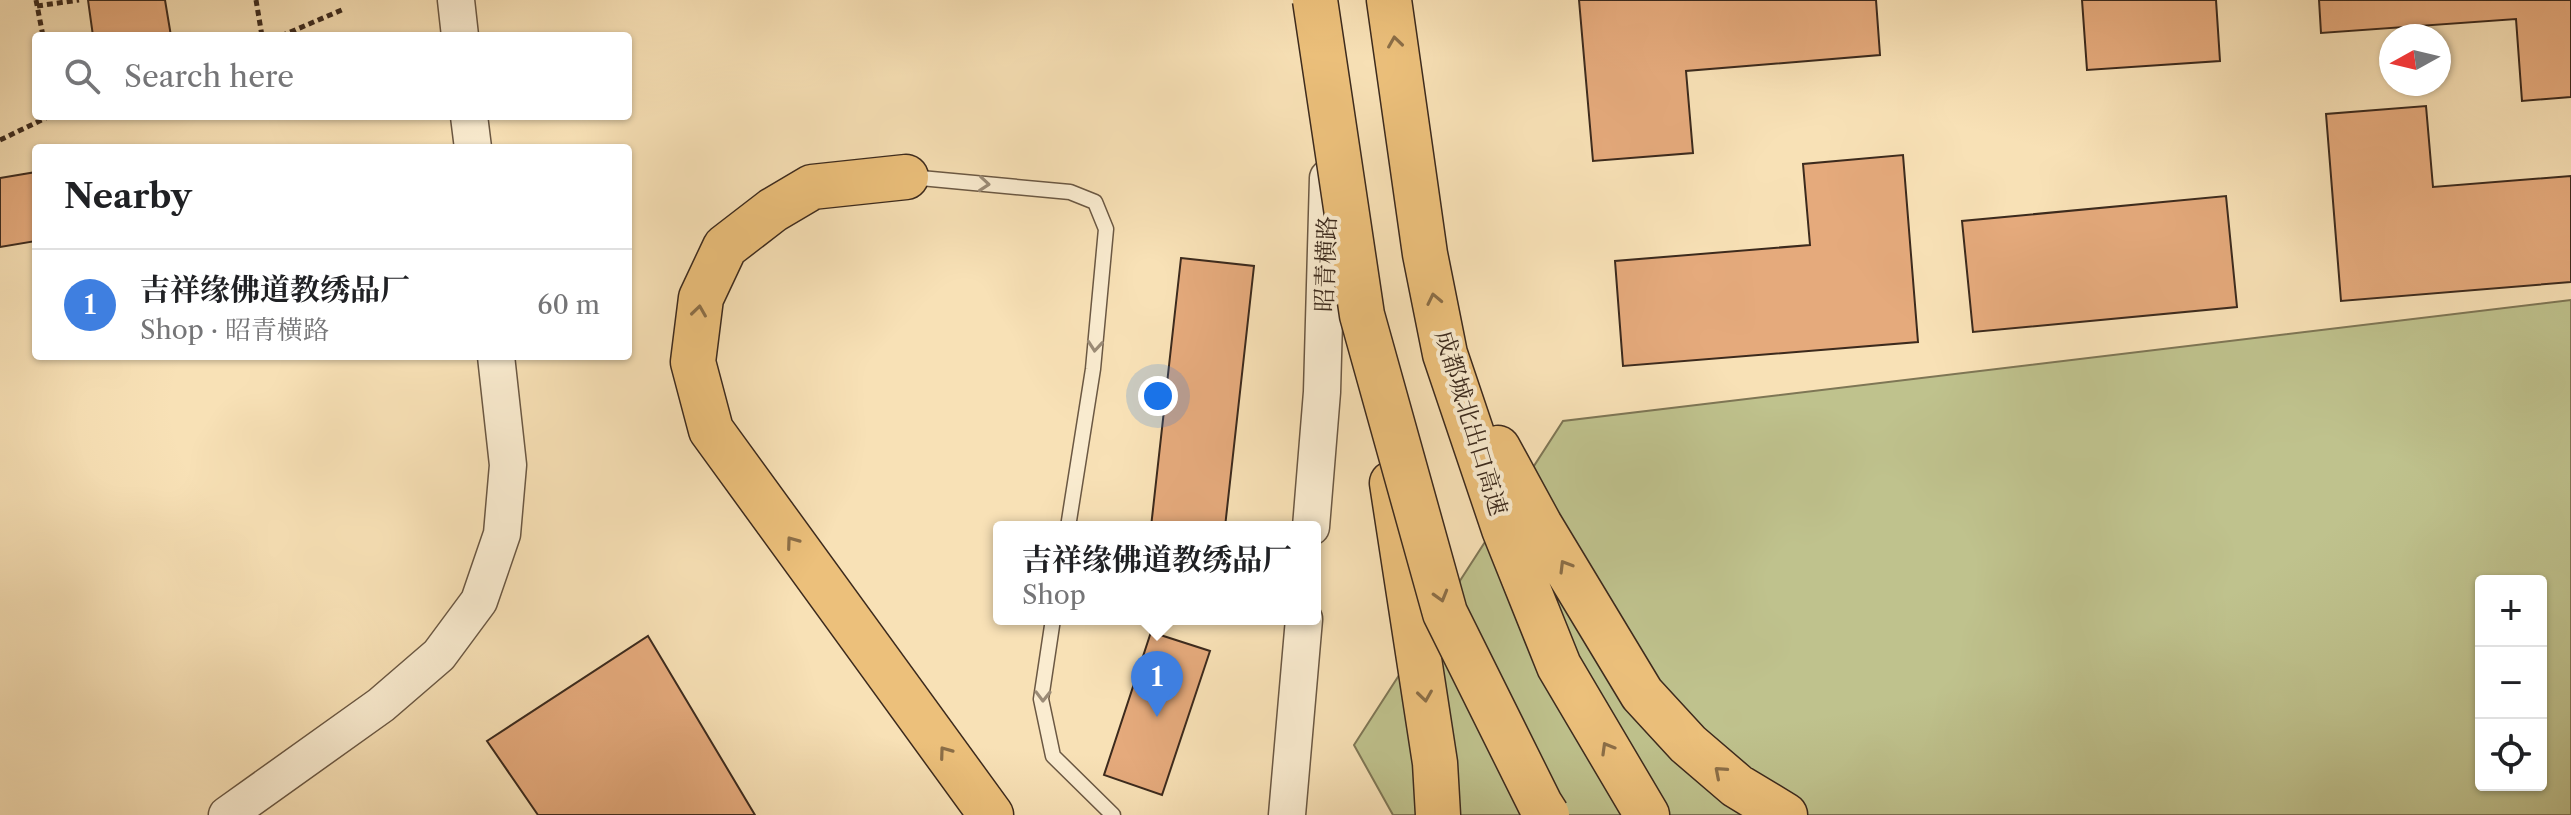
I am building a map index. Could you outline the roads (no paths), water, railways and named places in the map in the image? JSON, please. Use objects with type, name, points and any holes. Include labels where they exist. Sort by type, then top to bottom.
[{"type":"highway","points":[[1315,0],[1362,315],[1401,532],[1435,763],[1438,815]]},
{"type":"highway","name":"成都城北出口高速","points":[[1389,0],[1425,254],[1445,354],[1504,529],[1559,666],[1647,815]]},
{"type":"highway","points":[[906,177],[812,187],[773,210],[725,247],[701,298],[693,362],[711,430],[991,815]]},
{"type":"highway","points":[[1362,315],[1445,613],[1547,815]]},
{"type":"highway","points":[[1445,354],[1540,525],[1642,694],[1688,744],[1737,786],[1785,815]]},
{"type":"street","points":[[456,0],[460,32]]},
{"type":"street","name":"昭青横路","points":[[1311,521],[1322,392],[1333,0]]},
{"type":"street","points":[[470,120],[472,144]]},
{"type":"street","points":[[227,815],[381,705],[439,655],[479,601],[502,534],[508,465],[496,360]]},
{"type":"street","points":[[1287,815],[1303,625]]},
{"type":"lane","points":[[906,177],[1070,192],[1095,202],[1106,229],[1093,369],[1069,521]]},
{"type":"lane","points":[[1052,625],[1041,699],[1053,756],[1113,815]]},
{"type":"place","name":"吉祥缘佛道教绣品厂","points":[[1157,717]]}]
